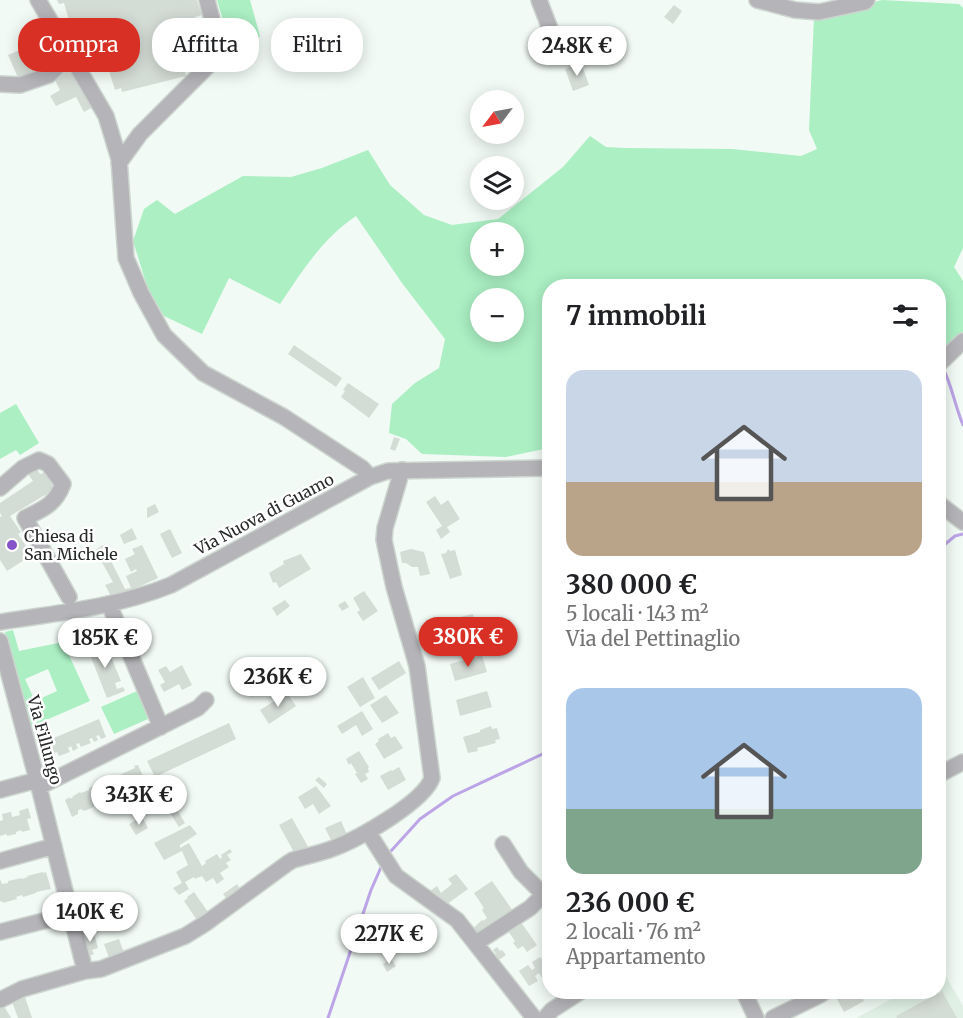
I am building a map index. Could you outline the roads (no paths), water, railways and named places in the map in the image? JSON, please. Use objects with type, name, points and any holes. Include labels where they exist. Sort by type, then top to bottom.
[{"type":"street","points":[[38,0],[48,18]]},
{"type":"street","points":[[119,163],[140,134],[212,62],[213,23],[207,0]]},
{"type":"street","points":[[539,0],[554,39]]},
{"type":"street","points":[[757,0],[795,10],[819,12],[867,0]]},
{"type":"street","points":[[0,84],[20,85],[50,75],[53,72]]},
{"type":"street","points":[[80,72],[106,116],[119,163],[126,258],[141,293],[164,335],[203,373],[284,417],[362,468],[370,477]]},
{"type":"street","points":[[946,357],[963,341]]},
{"type":"street","points":[[0,488],[23,468],[39,460],[48,464],[63,484],[60,493],[51,505],[25,518],[69,597]]},
{"type":"street","name":"Via Nuova di Guamo","points":[[0,622],[109,604],[149,594],[171,585],[370,477],[388,471],[542,468]]},
{"type":"street","points":[[0,1000],[22,989],[84,971],[101,969],[175,940],[206,923],[293,860],[335,848],[368,832],[421,795],[430,785],[432,778],[417,666],[394,587],[384,540],[385,528],[402,470]]},
{"type":"street","points":[[946,508],[963,522]]},
{"type":"street","points":[[109,604],[161,727]]},
{"type":"street","name":"Via Fillungo","points":[[0,641],[84,971]]},
{"type":"street","points":[[0,790],[38,783],[161,727],[198,708],[206,700]]},
{"type":"street","points":[[946,771],[963,762]]},
{"type":"street","points":[[368,832],[396,876],[458,920],[534,1018]]},
{"type":"street","points":[[476,943],[530,908],[541,897],[541,892],[521,872],[503,844]]},
{"type":"street","points":[[0,861],[54,846]]},
{"type":"street","points":[[0,932],[70,914]]},
{"type":"street","points":[[545,1018],[552,1010],[569,999]]},
{"type":"street","points":[[747,999],[756,1018]]},
{"type":"street","points":[[773,1018],[812,999]]},
{"type":"waterway","points":[[946,375],[963,425]]},
{"type":"waterway","points":[[946,543],[955,536],[963,534]]},
{"type":"waterway","points":[[391,851],[420,819],[453,796],[542,754]]},
{"type":"waterway","points":[[328,1018],[371,890],[382,865]]},
{"type":"place","name":"Chiesa di San Michele","points":[[12,545]]}]
